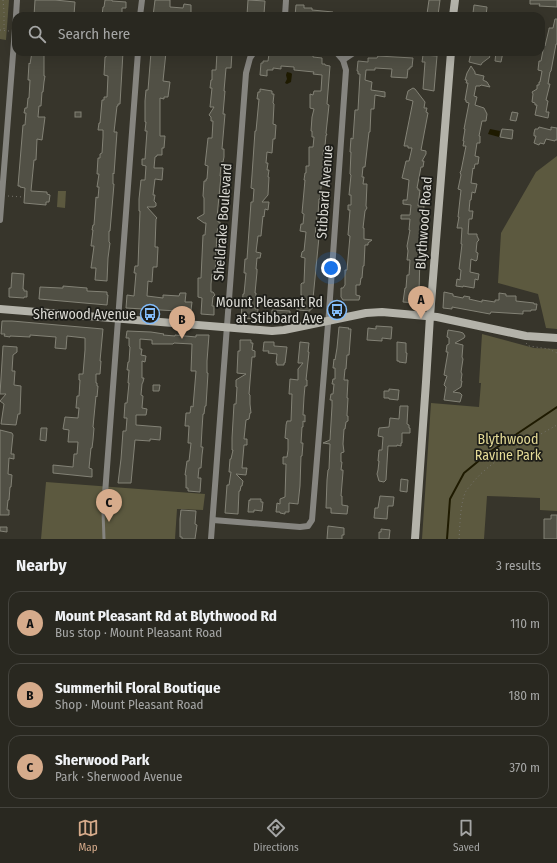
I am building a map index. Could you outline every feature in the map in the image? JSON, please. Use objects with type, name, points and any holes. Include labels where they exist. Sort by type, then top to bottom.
[{"type":"main road","points":[[454,12],[455,0]]},
{"type":"main road","name":"Blythwood Road","points":[[415,539],[450,56]]},
{"type":"main road","points":[[0,309],[278,331],[375,312],[430,316],[526,339],[557,338]]},
{"type":"street","points":[[16,12],[17,0]]},
{"type":"street","points":[[140,12],[142,0]]},
{"type":"street","points":[[285,12],[286,0]]},
{"type":"street","points":[[0,220],[13,56]]},
{"type":"street","points":[[105,494],[138,56]]},
{"type":"street","name":"Sheldrake Boulevard","points":[[211,539],[246,73],[251,56]]},
{"type":"street","points":[[340,56],[343,60],[349,56]]},
{"type":"street","name":"Stibbard Avenue","points":[[213,520],[300,527],[308,526],[312,520],[346,70],[343,60]]},
{"type":"lane","points":[[104,539],[103,511],[105,494]]},
{"type":"path","points":[[3,0],[4,30]]},
{"type":"path","points":[[0,30],[10,31]]},
{"type":"path","points":[[7,196],[23,197]]},
{"type":"path","points":[[526,339],[529,346],[549,349],[557,353]]},
{"type":"path","points":[[459,539],[463,501],[466,491],[475,480],[486,469],[522,445],[557,425]]},
{"type":"green space","points":[[0,0],[9,0],[6,40],[0,39]]},
{"type":"green space","points":[[557,156],[557,329],[546,328],[538,294],[498,283],[501,233],[536,172]]},
{"type":"green space","points":[[58,191],[66,191],[65,208],[57,207]]},
{"type":"green space","name":"Blythwood Ravine Park","points":[[482,334],[534,348],[557,349],[557,511],[540,510],[540,498],[487,496],[484,539],[422,539],[431,403],[479,407]]},
{"type":"green space","points":[[46,482],[205,494],[203,510],[177,509],[175,539],[41,539]]},
{"type":"shaded area","points":[[287,72],[292,74],[291,82],[287,84],[285,83],[287,79]]},
{"type":"shaded area","points":[[490,129],[500,131],[499,137],[488,134]]},
{"type":"building","points":[[35,0],[75,2],[74,12],[34,12]]},
{"type":"building","points":[[105,0],[126,2],[126,8],[122,8],[122,12],[102,12]]},
{"type":"building","points":[[155,0],[170,0],[170,7],[183,8],[184,4],[191,5],[191,12],[154,12]]},
{"type":"building","points":[[248,0],[265,1],[264,12],[247,12]]},
{"type":"building","points":[[429,0],[440,0],[438,12],[427,12]]},
{"type":"building","points":[[530,0],[557,0],[557,7],[530,4]]},
{"type":"building","points":[[296,5],[304,5],[304,8],[312,8],[312,10],[333,12],[295,12]]},
{"type":"building","points":[[474,5],[487,7],[486,12],[473,12]]},
{"type":"building","points":[[555,19],[557,19],[557,44],[550,72],[548,84],[550,84],[546,100],[548,101],[546,112],[549,112],[548,118],[535,115],[537,105],[532,102],[532,92],[537,89],[537,85],[539,85],[540,82],[542,71],[538,70],[539,61],[541,61],[542,56],[545,56],[545,46],[549,28],[553,28]]},
{"type":"building","points":[[31,56],[44,56],[45,76],[38,117],[45,117],[42,140],[37,139],[36,160],[34,160],[31,191],[47,192],[47,194],[50,195],[49,202],[46,202],[46,205],[24,203],[25,188],[18,186],[23,125],[25,125],[26,113],[24,113],[25,108],[27,108],[29,98],[30,80],[28,80],[29,63],[30,64]]},
{"type":"building","points":[[123,56],[120,104],[117,106],[114,132],[117,132],[109,231],[110,243],[107,281],[95,280],[96,268],[91,268],[94,246],[91,246],[92,230],[94,225],[96,197],[98,198],[99,187],[97,187],[99,174],[97,174],[98,158],[100,158],[100,154],[102,153],[103,137],[103,130],[98,130],[102,100],[104,100],[104,97],[107,97],[108,76],[104,75],[106,57]]},
{"type":"building","points":[[151,56],[166,56],[163,81],[170,82],[168,97],[164,97],[164,99],[160,98],[160,136],[165,136],[164,148],[162,148],[162,155],[157,155],[155,157],[154,168],[163,168],[162,180],[155,179],[153,195],[155,195],[154,201],[156,206],[147,207],[157,218],[155,247],[158,247],[157,267],[153,267],[152,282],[148,281],[147,296],[163,298],[163,295],[179,296],[180,293],[186,293],[185,302],[192,302],[191,310],[188,309],[188,316],[178,315],[178,311],[126,308],[127,295],[134,296],[136,273],[134,273],[135,266],[138,266],[139,199],[141,180],[145,180],[146,166],[142,165],[142,159],[145,159],[147,131],[145,131],[145,101],[146,90],[148,90]]},
{"type":"building","points":[[217,56],[232,56],[231,68],[226,68],[224,91],[223,114],[225,114],[222,149],[224,149],[224,157],[223,162],[221,162],[217,217],[219,217],[218,222],[220,222],[220,228],[218,228],[217,232],[215,274],[212,274],[211,284],[211,292],[215,295],[213,297],[212,306],[214,306],[214,315],[201,314],[202,298],[198,297],[198,278],[201,278],[203,235],[205,235],[206,223],[197,218],[204,214],[204,181],[207,179],[208,166],[205,165],[208,138],[212,138],[213,121],[211,121],[211,117],[209,115],[214,107],[210,107],[212,88],[210,88],[212,70],[216,70]]},
{"type":"building","points":[[269,56],[313,56],[322,58],[322,64],[330,66],[327,104],[329,105],[327,135],[324,146],[320,199],[315,237],[319,237],[312,309],[310,309],[310,311],[297,310],[297,304],[301,304],[301,284],[304,283],[305,258],[301,257],[302,252],[304,251],[306,232],[300,231],[301,224],[303,224],[304,214],[302,213],[306,166],[309,166],[309,147],[313,147],[314,137],[312,137],[311,131],[314,109],[310,108],[310,94],[313,95],[314,91],[321,91],[322,75],[313,74],[314,72],[294,70],[294,67],[281,66],[281,69],[273,68],[273,70],[267,70],[267,76],[260,75],[261,63],[263,63],[263,61],[268,61]]},
{"type":"building","points":[[378,56],[413,58],[412,67],[408,69],[407,78],[391,77],[392,69],[375,68],[375,70],[366,70],[365,80],[372,82],[371,90],[385,92],[385,97],[375,95],[374,109],[371,109],[370,132],[365,167],[363,167],[362,177],[364,177],[363,184],[367,184],[367,208],[365,211],[363,228],[364,239],[372,240],[368,243],[368,245],[365,245],[362,278],[360,285],[356,285],[356,295],[360,296],[359,300],[343,300],[341,297],[341,288],[345,285],[345,270],[347,270],[350,236],[348,235],[350,210],[348,210],[348,205],[351,205],[351,195],[349,195],[351,175],[351,138],[353,139],[355,110],[358,110],[360,74],[358,74],[357,71],[358,61],[368,62],[368,58],[377,58]]},
{"type":"building","points":[[423,56],[437,56],[434,91],[423,89],[425,62],[422,62]]},
{"type":"building","points":[[470,56],[490,57],[481,65],[469,62]]},
{"type":"building","points":[[496,56],[502,56],[501,62],[495,61]]},
{"type":"building","points":[[471,66],[475,74],[484,76],[483,80],[487,82],[490,87],[481,85],[476,86],[474,96],[477,97],[475,105],[484,108],[487,114],[486,121],[482,121],[479,136],[480,143],[477,143],[475,156],[479,157],[478,164],[475,164],[474,169],[473,168],[471,183],[477,184],[475,193],[472,192],[470,200],[469,211],[473,211],[472,219],[469,219],[468,234],[477,234],[479,240],[477,242],[476,252],[478,253],[477,260],[471,259],[470,272],[479,274],[478,280],[475,279],[474,288],[456,286],[457,279],[460,280],[461,270],[459,269],[462,244],[462,228],[457,228],[461,190],[458,189],[466,146],[463,146],[463,141],[469,103],[465,100],[468,83],[466,83],[467,80],[465,80]]},
{"type":"building","points":[[413,88],[425,102],[424,108],[427,108],[426,112],[428,113],[421,150],[426,151],[426,154],[422,161],[424,161],[423,167],[421,167],[417,188],[420,190],[418,206],[424,206],[424,220],[420,255],[419,293],[417,293],[416,303],[403,302],[407,275],[409,275],[410,260],[407,260],[407,246],[410,230],[410,219],[401,219],[401,215],[410,215],[411,205],[403,204],[403,200],[407,200],[409,180],[402,178],[406,161],[409,161],[412,148],[404,146],[413,101],[406,99],[408,91]]},
{"type":"building","points":[[260,89],[272,91],[272,94],[274,94],[273,124],[276,125],[272,153],[267,152],[266,163],[268,163],[267,170],[269,170],[268,195],[262,202],[269,202],[268,210],[265,209],[261,236],[258,236],[256,252],[261,253],[260,258],[257,258],[256,269],[255,309],[258,309],[257,320],[241,317],[246,273],[244,273],[245,259],[247,259],[251,202],[253,202],[254,189],[251,188],[259,99],[257,99]]},
{"type":"building","points":[[75,112],[81,112],[81,117],[75,117]]},
{"type":"building","points":[[512,112],[518,113],[516,121],[510,120]]},
{"type":"building","points":[[539,127],[551,130],[551,127],[557,128],[557,140],[546,139],[544,144],[540,143],[539,145],[534,143],[536,136],[534,136],[535,129],[538,129]]},
{"type":"building","points":[[502,129],[513,130],[512,139],[500,137]]},
{"type":"building","points":[[12,273],[24,274],[23,289],[24,291],[27,291],[27,297],[9,297]]},
{"type":"building","points":[[63,286],[87,288],[87,291],[107,292],[107,305],[39,299],[40,287],[63,288]]},
{"type":"building","points":[[444,292],[463,298],[464,296],[470,297],[469,299],[482,302],[482,300],[495,302],[495,300],[499,300],[499,293],[506,294],[506,296],[516,296],[516,301],[537,304],[536,310],[523,311],[523,314],[491,312],[490,314],[452,307],[452,309],[443,308]]},
{"type":"building","points":[[272,310],[290,311],[290,315],[284,319],[272,318]]},
{"type":"building","points":[[2,321],[103,329],[100,374],[96,374],[96,383],[98,386],[89,468],[92,469],[92,477],[53,473],[53,465],[73,467],[74,454],[77,454],[78,442],[68,442],[69,430],[63,429],[65,417],[78,418],[79,408],[76,408],[77,396],[79,396],[79,374],[83,374],[85,338],[67,336],[66,349],[55,348],[56,337],[30,335],[30,337],[4,336],[5,334],[1,334]]},
{"type":"building","points":[[376,326],[392,327],[391,339],[382,338],[382,341],[367,340],[368,328],[376,329]]},
{"type":"building","points":[[339,327],[351,329],[349,355],[347,355],[344,380],[348,380],[348,421],[346,422],[344,429],[344,452],[341,453],[341,470],[343,470],[343,472],[341,496],[342,505],[348,506],[347,514],[331,513],[331,508],[326,508],[330,444],[323,443],[330,440],[332,400],[330,400],[331,394],[333,394],[333,379],[335,379],[335,368],[333,368]]},
{"type":"building","points":[[448,330],[463,333],[465,336],[455,343],[463,345],[461,387],[453,392],[460,393],[462,395],[460,402],[444,400],[446,387],[444,385],[447,376],[444,375],[448,352],[446,352],[447,345],[449,344],[449,338],[447,337]]},
{"type":"building","points":[[127,331],[151,332],[175,336],[196,337],[196,335],[209,335],[206,406],[203,414],[201,447],[203,447],[201,468],[199,468],[198,478],[201,478],[200,492],[188,491],[188,488],[186,488],[185,475],[187,461],[189,461],[191,443],[188,443],[189,426],[185,426],[186,413],[190,413],[191,406],[193,407],[196,371],[191,371],[192,344],[152,344],[152,340],[140,339],[140,349],[142,349],[141,355],[146,356],[145,362],[142,361],[142,378],[144,378],[141,395],[143,396],[142,408],[147,409],[146,415],[136,415],[136,425],[161,427],[160,440],[135,440],[131,483],[118,483],[123,431],[126,431],[127,418],[124,418],[129,383],[129,370],[127,370],[130,347],[129,338],[126,338]]},
{"type":"building","points":[[240,340],[251,340],[251,343],[253,343],[252,350],[255,351],[255,357],[252,357],[249,394],[251,413],[249,419],[246,420],[244,439],[247,439],[247,445],[244,445],[242,468],[247,468],[246,475],[236,474],[243,481],[239,491],[238,514],[225,513],[227,485],[229,485],[231,472],[229,472],[230,459],[233,450],[232,438],[234,404],[236,404],[236,380],[246,374],[237,373]]},
{"type":"building","points":[[264,342],[274,342],[274,346],[287,347],[284,365],[277,365],[277,354],[268,353],[269,351],[263,351]]},
{"type":"building","points":[[300,342],[309,343],[309,352],[306,380],[307,386],[305,386],[304,397],[303,415],[305,415],[305,422],[303,421],[302,427],[301,443],[303,443],[300,486],[298,504],[289,503],[289,512],[285,512],[285,514],[276,512],[277,503],[280,504],[280,499],[285,497],[286,464],[283,464],[283,457],[287,457],[288,450],[288,439],[285,438],[286,425],[287,421],[291,421],[292,394],[289,394],[290,379],[298,380],[298,369],[303,363],[298,363]]},
{"type":"building","points":[[397,342],[406,343],[406,363],[397,361]]},
{"type":"building","points":[[3,346],[17,347],[17,352],[13,355],[12,371],[15,371],[14,385],[21,386],[20,414],[18,414],[16,425],[1,424],[4,404],[0,401],[6,394],[0,394]]},
{"type":"building","points":[[153,385],[160,385],[159,391],[153,391]]},
{"type":"building","points":[[389,389],[399,390],[398,400],[384,398],[384,391],[389,391]]},
{"type":"building","points":[[400,406],[408,406],[407,424],[410,428],[410,433],[402,433],[401,446],[388,446],[386,480],[384,482],[379,481],[377,474],[379,450],[382,450],[383,437],[378,436],[379,428],[389,427],[390,418],[399,419]]},
{"type":"building","points":[[41,428],[47,428],[46,441],[40,440]]},
{"type":"building","points":[[0,430],[12,433],[13,435],[11,454],[14,454],[14,459],[9,458],[8,474],[12,475],[7,510],[9,510],[9,515],[0,515]]},
{"type":"building","points":[[401,479],[408,480],[407,492],[400,491]]},
{"type":"building","points":[[380,496],[394,497],[393,506],[388,506],[387,519],[374,518],[375,508],[378,508]]},
{"type":"building","points":[[250,499],[261,499],[261,502],[263,502],[262,511],[254,510],[254,512],[248,512]]},
{"type":"building","points":[[181,510],[196,511],[195,524],[197,525],[195,539],[182,539],[182,537],[180,537]]},
{"type":"building","points":[[551,515],[557,515],[557,539],[544,539],[544,519],[551,519]]},
{"type":"building","points":[[328,526],[344,528],[344,535],[342,535],[342,539],[327,539]]},
{"type":"building","points":[[0,527],[7,527],[7,532],[0,531]]},
{"type":"building","points":[[381,529],[390,530],[389,539],[379,539],[379,532],[381,532]]},
{"type":"waterway","points":[[447,539],[450,499],[464,473],[487,454],[557,407]]},
{"type":"place","name":"Mount Pleasant Rd at Stibbard Ave","points":[[337,310]]},
{"type":"place","name":"Sherwood Avenue","points":[[150,314]]},
{"type":"place","name":"Mount Pleasant Rd at Blythwood Rd","points":[[421,319]]},
{"type":"place","name":"Summerhil Floral Boutique","points":[[182,339]]},
{"type":"place","name":"Sherwood Park","points":[[109,522]]}]
